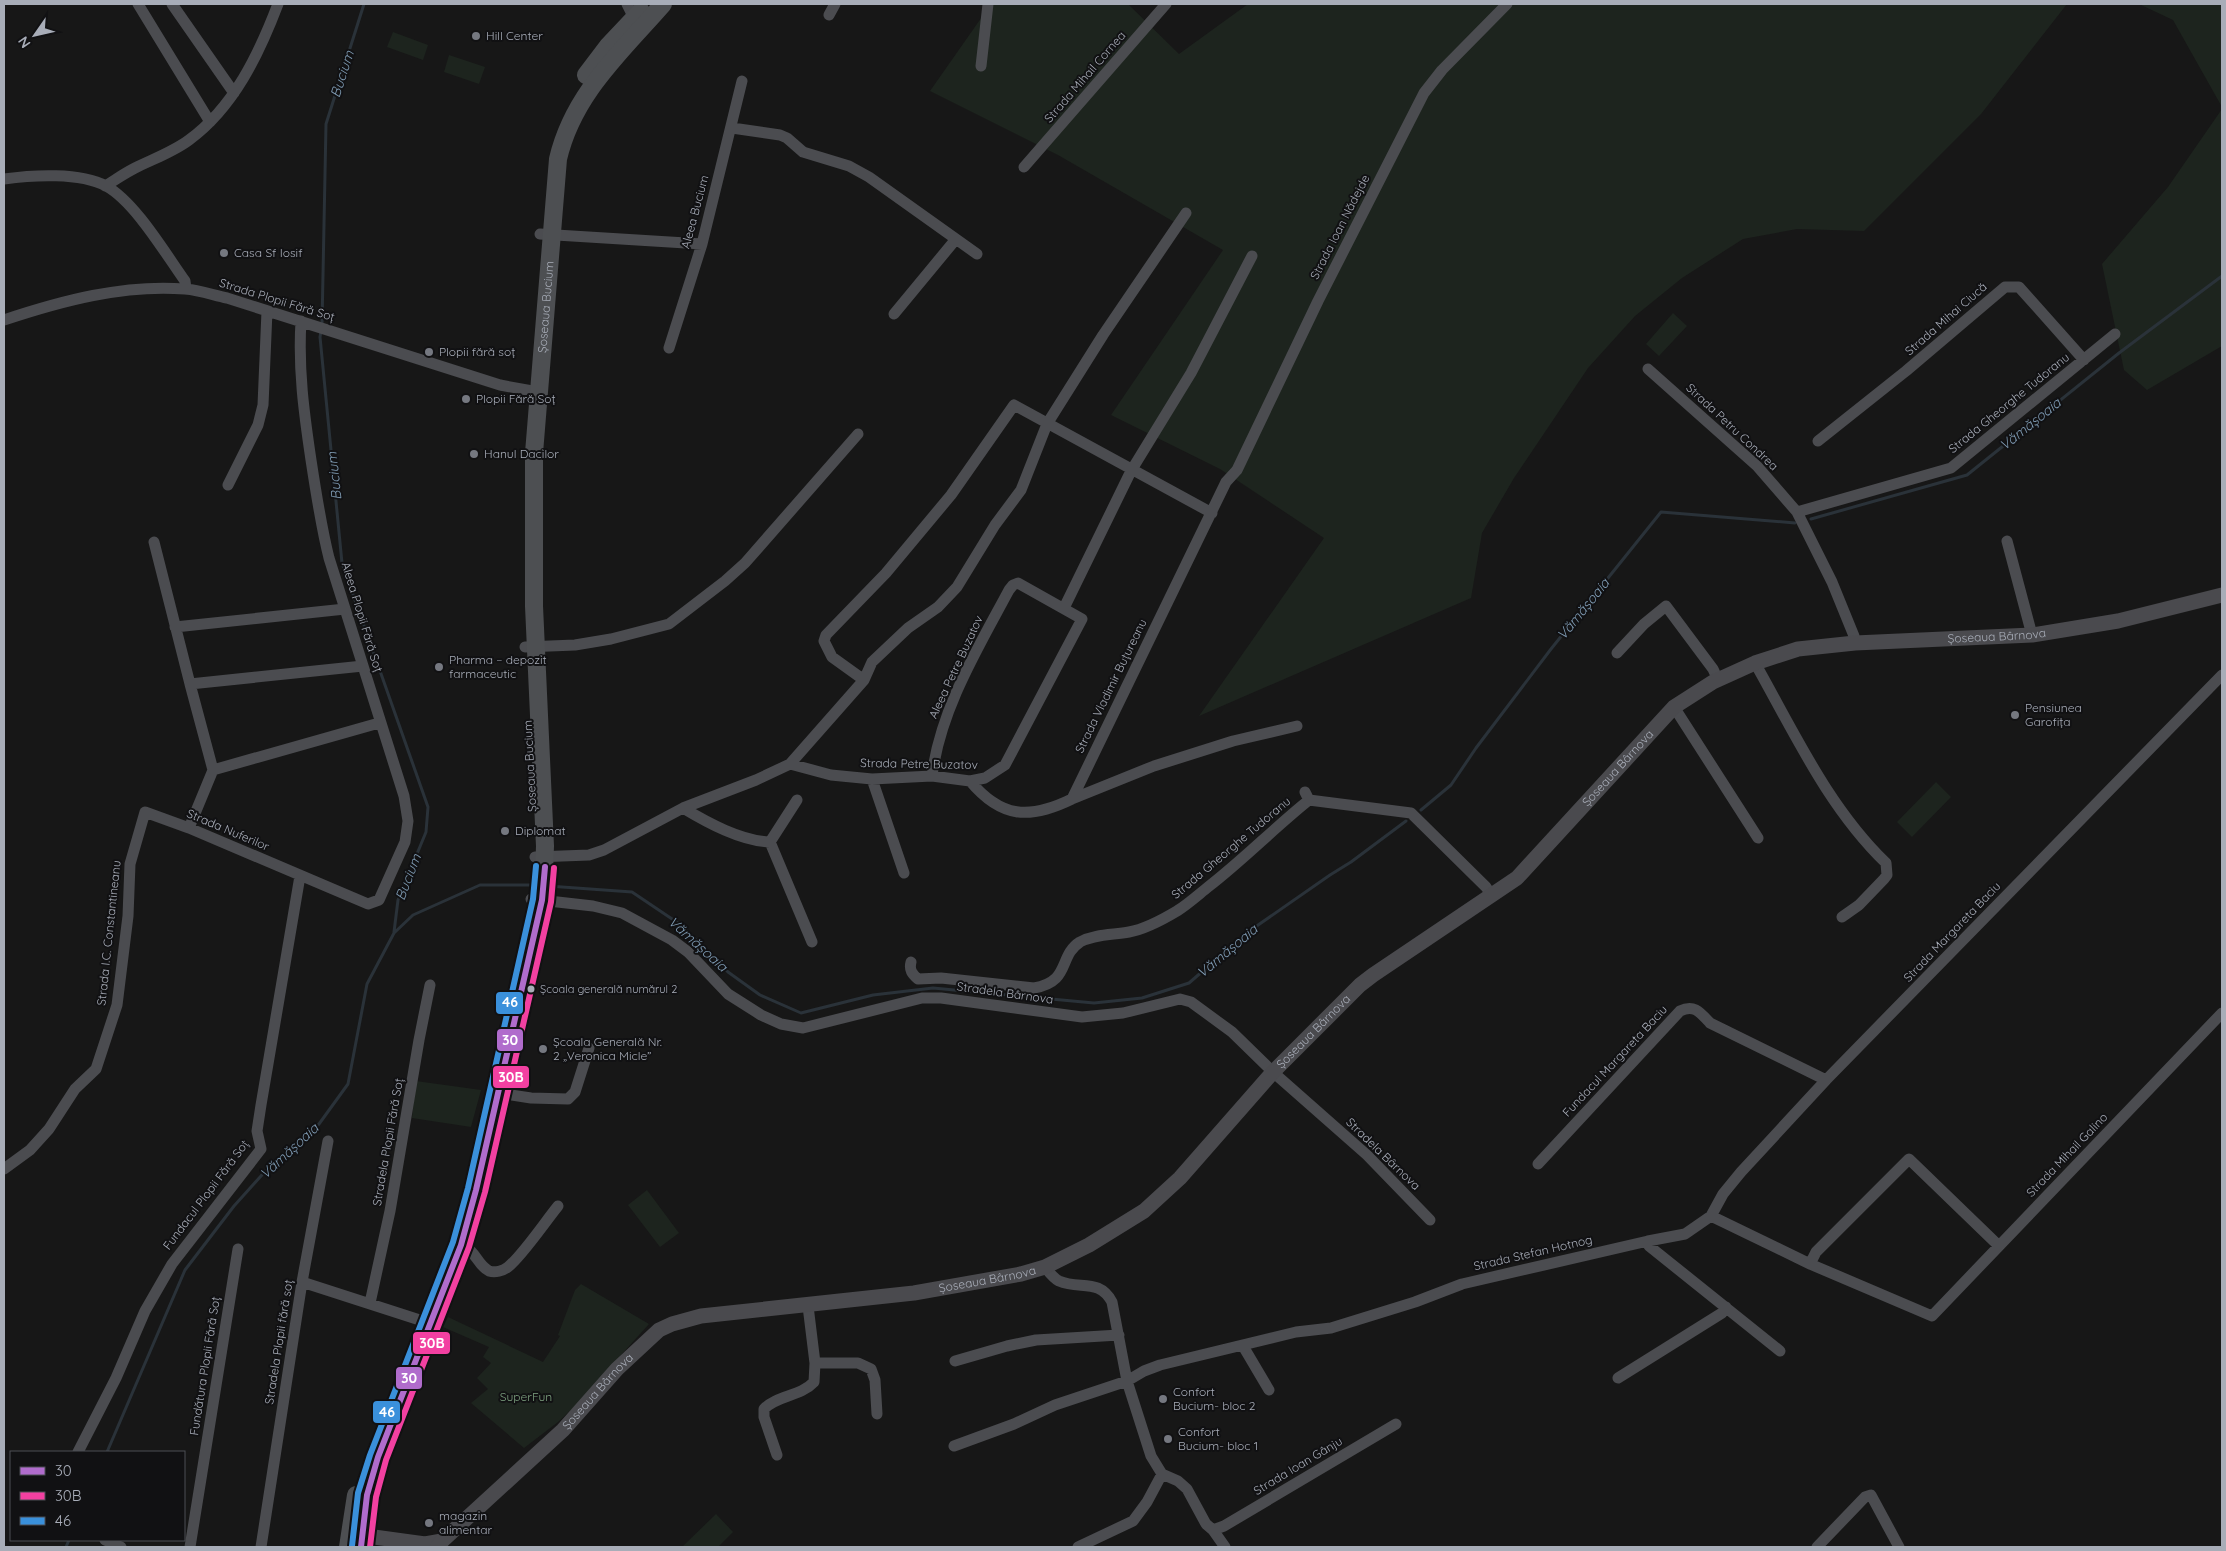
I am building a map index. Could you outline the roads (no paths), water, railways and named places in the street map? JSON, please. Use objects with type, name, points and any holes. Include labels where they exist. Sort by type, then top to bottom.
[{"type":"main road","name":"Șoseaua Bucium","points":[[424,1322],[461,1245],[498,1092],[537,898],[540,862],[522,513],[523,429],[532,392],[545,234],[546,160],[554,132],[565,106],[586,75],[608,46],[639,12],[663,4]]},
{"type":"main road","name":"Șoseaua Bârnova","points":[[355,1541],[440,1544],[563,1430],[617,1370],[659,1330],[672,1324],[701,1316],[914,1294],[1021,1274],[1045,1267],[1089,1245],[1144,1211],[1180,1178],[1273,1072],[1372,975],[1517,878],[1674,707],[1718,680],[1755,663],[1798,648],[2032,635],[2118,621],[2222,595]]},
{"type":"main road","name":"Șoseaua Bucium","points":[[355,1541],[378,1457],[450,1242],[537,898]]},
{"type":"street","points":[[138,4],[210,122]]},
{"type":"street","points":[[172,4],[234,93]]},
{"type":"street","points":[[105,186],[133,169],[190,140],[210,122],[234,93],[264,43],[278,4]]},
{"type":"street","points":[[829,15],[835,4]]},
{"type":"street","points":[[981,66],[988,4]]},
{"type":"street","name":"Strada Mihail Cornea","points":[[1024,167],[1166,4]]},
{"type":"street","name":"Strada Ioan Nădejde","points":[[1226,482],[1237,470],[1318,301],[1424,93],[1442,70],[1507,4]]},
{"type":"street","name":"Aleea Bucium","points":[[670,348],[702,244],[742,81]]},
{"type":"street","points":[[732,128],[780,135],[803,152],[854,169],[869,177],[977,254]]},
{"type":"street","points":[[4,178],[31,175],[57,176],[79,178],[105,186],[122,198],[136,214],[185,280],[186,289]]},
{"type":"street","points":[[540,862],[589,855],[604,850],[684,808],[756,780],[790,764],[864,680],[872,662],[889,645],[938,607],[956,587],[995,525],[1021,490],[1047,424],[1103,336],[1186,213]]},
{"type":"street","points":[[545,234],[702,244]]},
{"type":"street","points":[[894,314],[956,239]]},
{"type":"street","points":[[1064,608],[1130,470],[1191,372],[1252,256]]},
{"type":"street","name":"Strada Mihai Ciucă","points":[[1818,440],[1906,371],[2005,287],[2018,287],[2084,360]]},
{"type":"street","name":"Strada Plopii Fără Soț","points":[[4,320],[70,300],[126,290],[186,289],[227,298],[500,385],[532,392]]},
{"type":"street","points":[[228,485],[258,425],[263,405],[267,311]]},
{"type":"street","name":"Aleea Plopii Fără Soț","points":[[301,321],[299,355],[301,396],[322,526],[379,723],[404,796],[408,822],[405,842],[389,880],[379,900],[368,904]]},
{"type":"street","name":"Strada Gheorghe Tudoranu","points":[[1797,512],[1951,468],[2115,334]]},
{"type":"street","name":"Strada Petru Condrea","points":[[1648,369],[1757,466],[1797,512],[1832,582],[1854,636],[1854,644]]},
{"type":"street","points":[[864,680],[832,657],[824,641],[826,635],[886,573],[951,495],[1014,405],[1130,470],[1212,513]]},
{"type":"street","points":[[530,647],[575,645],[611,639],[669,624],[725,581],[745,563],[858,434]]},
{"type":"street","name":"Strada Vladimir Buțureanu","points":[[1072,798],[1226,482]]},
{"type":"street","points":[[2007,541],[2032,635]]},
{"type":"street","points":[[154,542],[213,770],[189,828]]},
{"type":"street","name":"Aleea Petre Buzatov","points":[[932,776],[934,756],[942,729],[968,669],[1009,590],[1018,583],[1064,608]]},
{"type":"street","points":[[1617,653],[1644,624],[1666,606],[1713,669],[1718,680]]},
{"type":"street","name":"Strada Petre Buzatov","points":[[790,764],[831,775],[872,779],[932,776],[970,781],[985,778],[1005,765],[1082,619],[1064,608]]},
{"type":"street","points":[[175,627],[345,609]]},
{"type":"street","points":[[1755,663],[1818,776],[1859,836],[1886,863],[1887,875],[1884,879],[1859,905],[1842,917]]},
{"type":"street","points":[[190,684],[363,666]]},
{"type":"street","name":"Strada Margareta Baciu","points":[[1711,1216],[1723,1194],[1741,1172],[1826,1080],[2222,675]]},
{"type":"street","points":[[1674,707],[1758,838]]},
{"type":"street","points":[[213,770],[379,723]]},
{"type":"street","points":[[970,781],[981,794],[995,804],[1023,814],[1055,807],[1072,798],[1154,766],[1233,741],[1296,726]]},
{"type":"street","points":[[872,779],[904,873]]},
{"type":"street","name":"Strada Gheorghe Tudoranu","points":[[911,962],[909,968],[918,979],[941,978],[1034,988],[1044,986],[1057,979],[1072,950],[1079,943],[1094,937],[1130,932],[1147,927],[1179,910],[1231,869],[1307,796],[1411,813],[1486,887],[1492,896]]},
{"type":"street","points":[[770,842],[797,800]]},
{"type":"street","points":[[684,808],[698,817],[748,839],[770,842]]},
{"type":"street","name":"Strada Nuferilor","points":[[145,812],[189,828],[368,904]]},
{"type":"street","name":"Strada I.C. Constantineanu","points":[[4,1168],[30,1150],[49,1129],[75,1090],[96,1069],[116,1005],[128,916],[130,864],[145,812]]},
{"type":"street","points":[[770,842],[812,942]]},
{"type":"street","name":"Fundacul Plopii Fără Soț","points":[[79,1451],[116,1378],[145,1311],[172,1264],[261,1149],[258,1131],[261,1105],[300,876]]},
{"type":"street","name":"Stradela Bârnova","points":[[537,898],[593,906],[622,913],[672,940],[688,952],[728,994],[761,1015],[781,1024],[803,1028],[922,998],[941,998],[1082,1017],[1123,1013],[1180,999],[1191,1002],[1232,1032],[1273,1072],[1367,1155],[1430,1220]]},
{"type":"street","name":"Stradela Plopii Fără Soț","points":[[370,1303],[390,1211],[430,985]]},
{"type":"street","name":"Fundacul Margareta Baciu","points":[[1538,1164],[1680,1011],[1688,1008],[1696,1009],[1710,1023],[1826,1080]]},
{"type":"street","name":"Strada Mihail Galino","points":[[1810,1264],[1932,1316],[2222,1013]]},
{"type":"street","points":[[498,1092],[531,1098],[568,1099],[575,1092],[589,1048]]},
{"type":"street","name":"Stradela Plopii fără soț","points":[[261,1547],[302,1282],[328,1141]]},
{"type":"street","points":[[1711,1216],[1810,1264],[1816,1252],[1909,1159],[1999,1246]]},
{"type":"street","points":[[461,1245],[471,1249],[487,1270],[493,1272],[501,1271],[513,1261],[558,1206]]},
{"type":"street","name":"Strada Stefan Hotnog","points":[[954,1446],[1014,1424],[1055,1405],[1127,1381],[1144,1371],[1160,1365],[1296,1332],[1331,1328],[1415,1302],[1462,1284],[1685,1234],[1711,1216]]},
{"type":"street","points":[[1648,1241],[1649,1246],[1780,1351]]},
{"type":"street","name":"Fundătura Plopii Fără Soț","points":[[190,1547],[238,1249]]},
{"type":"street","points":[[1045,1267],[1053,1277],[1060,1281],[1100,1288],[1108,1294],[1112,1302],[1127,1381],[1151,1456],[1162,1474],[1178,1481],[1187,1489],[1206,1524],[1213,1530],[1225,1547]]},
{"type":"street","name":"Stradela Plopii Fără Soț","points":[[302,1282],[424,1322]]},
{"type":"street","points":[[777,1455],[764,1418],[764,1409],[773,1402],[809,1387],[814,1382],[815,1364],[808,1306]]},
{"type":"street","points":[[1618,1378],[1722,1313],[1726,1307]]},
{"type":"street","points":[[955,1361],[1036,1340],[1119,1335]]},
{"type":"street","points":[[1243,1346],[1269,1390]]},
{"type":"street","points":[[815,1364],[858,1363],[871,1369],[875,1380],[877,1414]]},
{"type":"street","name":"Strada Ioan Gânju","points":[[1213,1530],[1224,1526],[1396,1424]]},
{"type":"street","points":[[1078,1547],[1133,1521],[1140,1514],[1162,1474]]},
{"type":"street","points":[[1818,1547],[1865,1497],[1871,1495],[1899,1547]]},
{"type":"street","points":[[107,1541],[121,1547]]},
{"type":"waterway","name":"Bucium","points":[[322,325],[326,124],[364,4]]},
{"type":"waterway","name":"Vămășoaia","points":[[1811,519],[1967,475],[2119,353],[2222,276]]},
{"type":"waterway","name":"Bucium","points":[[321,331],[320,337],[342,563],[428,807],[426,832],[398,900],[394,932]]},
{"type":"waterway","name":"Vămășoaia","points":[[1421,810],[1451,785],[1476,748],[1551,649],[1661,512],[1795,523]]},
{"type":"waterway","name":"Vămășoaia","points":[[548,886],[632,892],[681,925],[728,972],[760,995],[801,1013],[873,995],[933,988],[1094,1003],[1142,998],[1189,983],[1248,932],[1351,862],[1406,821]]},
{"type":"waterway","name":"Vămășoaia","points":[[107,1451],[185,1270],[234,1206],[270,1166],[319,1124],[348,1084],[367,984],[394,933],[413,915],[480,885],[537,885]]},
{"type":"waterway","name":"Vămășoaia","points":[[66,1547],[69,1541]]},
{"type":"place","name":"Hill Center","points":[[476,36]]},
{"type":"place","name":"Casa Sf Iosif","points":[[224,253]]},
{"type":"place","name":"Plopii fără soț","points":[[429,352]]},
{"type":"place","name":"Plopii Fără Soț","points":[[466,399]]},
{"type":"place","name":"Hanul Dacilor","points":[[474,454]]},
{"type":"place","name":"Pharma – depozit farmaceutic","points":[[439,667]]},
{"type":"place","name":"Pensiunea Garofița","points":[[2015,715]]},
{"type":"place","name":"Diplomat","points":[[505,831]]},
{"type":"place","name":"Școala generală numărul 2","points":[[531,989]]},
{"type":"place","name":"Școala Generală Nr. 2 „Veronica Micle”","points":[[543,1049]]},
{"type":"place","name":"Confort Bucium- bloc 2","points":[[1163,1399]]},
{"type":"place","name":"Confort Bucium- bloc 1","points":[[1168,1439]]},
{"type":"place","name":"magazin alimentar","points":[[429,1523]]},
{"type":"park label","name":"SuperFun","points":[[526,1397]]}]
